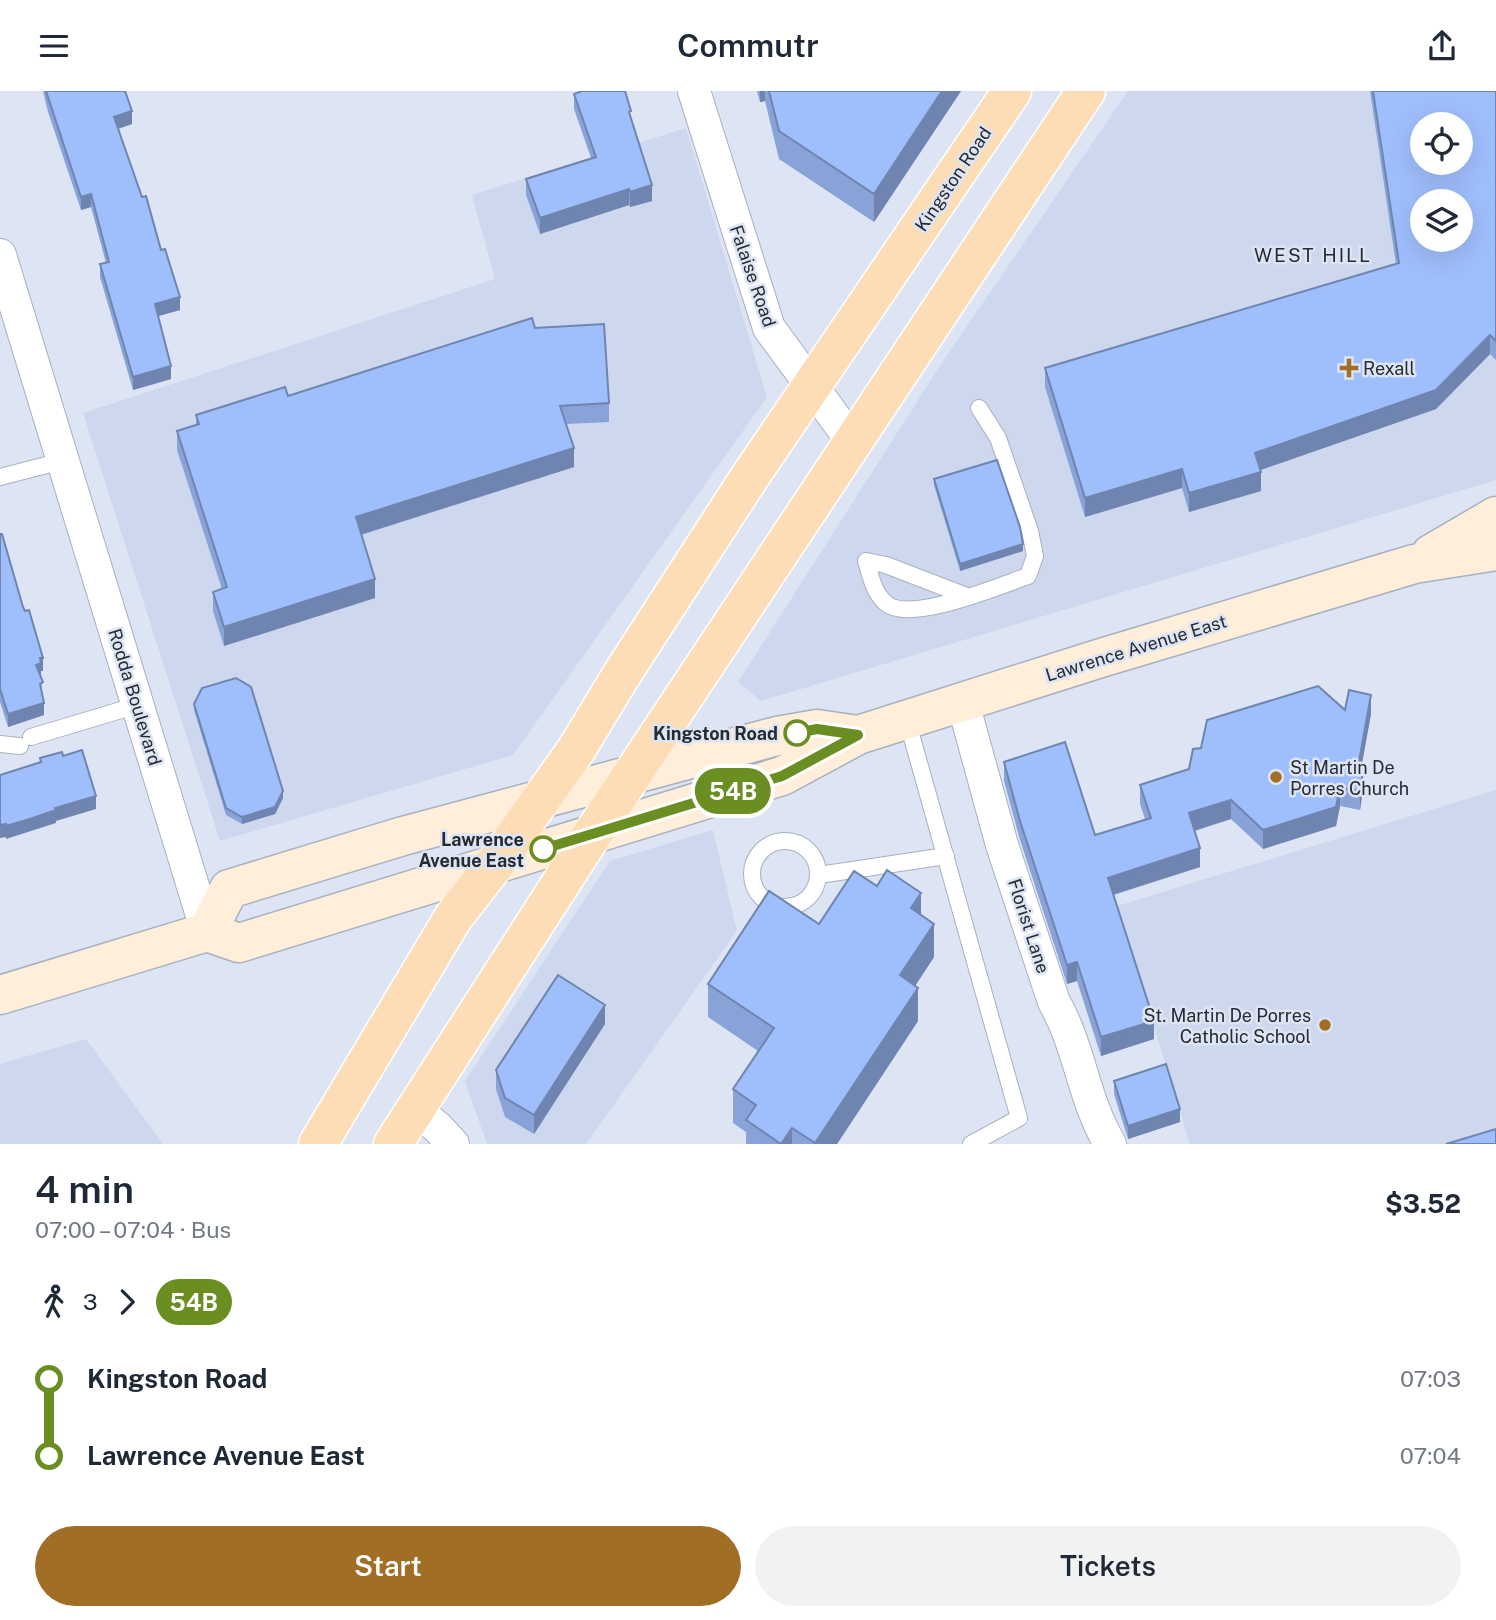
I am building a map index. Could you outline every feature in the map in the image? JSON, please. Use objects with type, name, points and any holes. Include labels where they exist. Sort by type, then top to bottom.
[{"type":"main road","name":"Kingston Road","points":[[318,1144],[453,918],[576,750],[734,501],[1012,91]]},
{"type":"main road","points":[[393,1144],[592,835],[1086,91]]},
{"type":"main road","name":"Lawrence Avenue East","points":[[1414,564],[1496,516]]},
{"type":"main road","name":"Lawrence Avenue East","points":[[858,735],[817,729],[777,736],[403,836],[229,889],[207,932],[239,943],[782,776],[858,735],[1101,658],[1414,564],[1496,551]]},
{"type":"main road","points":[[0,995],[207,932]]},
{"type":"street","name":"Falaise Road","points":[[694,91],[769,328],[852,440]]},
{"type":"street","name":"Rodda Boulevard","points":[[0,255],[207,932]]},
{"type":"street","name":"Florist Lane","points":[[963,703],[1002,845],[1054,1002],[1066,1022],[1096,1121],[1110,1144]]},
{"type":"street","points":[[416,1110],[453,1144]]},
{"type":"lane","points":[[969,597],[886,565],[866,561],[876,592],[889,606],[914,611],[969,597],[1028,576],[1035,556],[1030,531],[998,438],[979,408]]},
{"type":"lane","points":[[0,477],[62,461]]},
{"type":"lane","points":[[0,744],[25,742],[138,705]]},
{"type":"lane","points":[[907,720],[1019,1118],[971,1144]]},
{"type":"lane","points":[[786,841],[805,848],[817,865],[818,875],[810,896],[791,907],[769,903],[754,886],[752,874],[758,855],[766,847],[786,841]]},
{"type":"lane","points":[[818,875],[946,856]]},
{"type":"shaded area","points":[[1128,91],[1496,91],[1496,480],[761,701],[738,682],[941,364]]},
{"type":"shaded area","points":[[686,128],[767,397],[513,755],[220,841],[83,413],[495,279],[472,195]]},
{"type":"shaded area","name":"St. Martin De Porres Catholic School","points":[[1496,790],[1496,1144],[1190,1144],[1117,906]]},
{"type":"shaded area","points":[[713,830],[737,931],[586,1144],[487,1144],[465,1081],[610,861]]},
{"type":"shaded area","points":[[86,1039],[163,1144],[0,1144],[0,1064]]},
{"type":"building","points":[[46,91],[125,91],[132,111],[114,117],[142,197],[146,196],[161,250],[165,249],[180,297],[155,304],[171,366],[133,377],[100,264],[109,262],[91,194],[81,197]]},
{"type":"building","points":[[582,91],[625,91],[652,185],[630,192],[629,189],[540,218],[526,179],[596,157],[574,94]]},
{"type":"building","points":[[769,91],[942,91],[874,194],[779,131]]},
{"type":"building","points":[[1373,91],[1496,91],[1496,341],[1490,335],[1436,390],[1255,453],[1261,472],[1189,493],[1182,469],[1085,498],[1045,368],[1399,263]]},
{"type":"building","points":[[532,318],[535,328],[604,324],[609,403],[560,406],[574,448],[356,517],[375,579],[224,627],[213,592],[227,587],[177,431],[199,424],[196,415],[285,387],[288,396]]},
{"type":"building","points":[[997,460],[1020,527],[1023,544],[960,564],[934,479]]},
{"type":"building","points":[[0,534],[23,607],[25,611],[29,610],[43,658],[40,658],[41,663],[36,665],[43,682],[40,684],[44,703],[8,714],[0,689]]},
{"type":"building","points":[[236,678],[251,687],[283,791],[275,807],[242,817],[226,808],[194,704],[202,688]]},
{"type":"building","points":[[1318,686],[1345,710],[1349,690],[1371,695],[1358,767],[1363,772],[1360,791],[1340,787],[1336,807],[1263,830],[1231,800],[1189,813],[1200,848],[1108,878],[1154,1021],[1101,1037],[1077,962],[1067,965],[1020,821],[1004,762],[1065,742],[1095,835],[1151,818],[1140,785],[1189,769],[1193,749],[1201,748],[1207,720]]},
{"type":"building","points":[[82,750],[96,796],[55,808],[56,810],[30,819],[6,826],[0,825],[0,775],[41,762],[40,758],[62,752],[63,756]]},
{"type":"building","points":[[887,870],[921,893],[911,908],[934,924],[900,975],[918,988],[815,1143],[792,1128],[781,1144],[746,1120],[756,1105],[733,1089],[774,1028],[708,984],[769,891],[819,924],[854,871],[877,886]]},
{"type":"building","points":[[558,975],[605,1005],[534,1115],[505,1098],[496,1070]]},
{"type":"building","points":[[1166,1064],[1180,1109],[1128,1126],[1114,1081]]},
{"type":"building","points":[[1496,1129],[1496,1144],[1446,1144]]},
{"type":"bus line","name":"54B","points":[[543,849],[782,776],[858,735],[817,729],[797,733]]},
{"type":"place","name":"Rexall","points":[[1349,368]]},
{"type":"place","name":"Kingston Road","points":[[797,733]]},
{"type":"place","name":"St Martin De Porres Church","points":[[1276,777]]},
{"type":"place","name":"Lawrence Avenue East","points":[[543,849]]},
{"type":"place","name":"St. Martin De Porres Catholic School","points":[[1325,1025]]},
{"type":"district","name":"WEST HILL","points":[[1313,255]]}]
